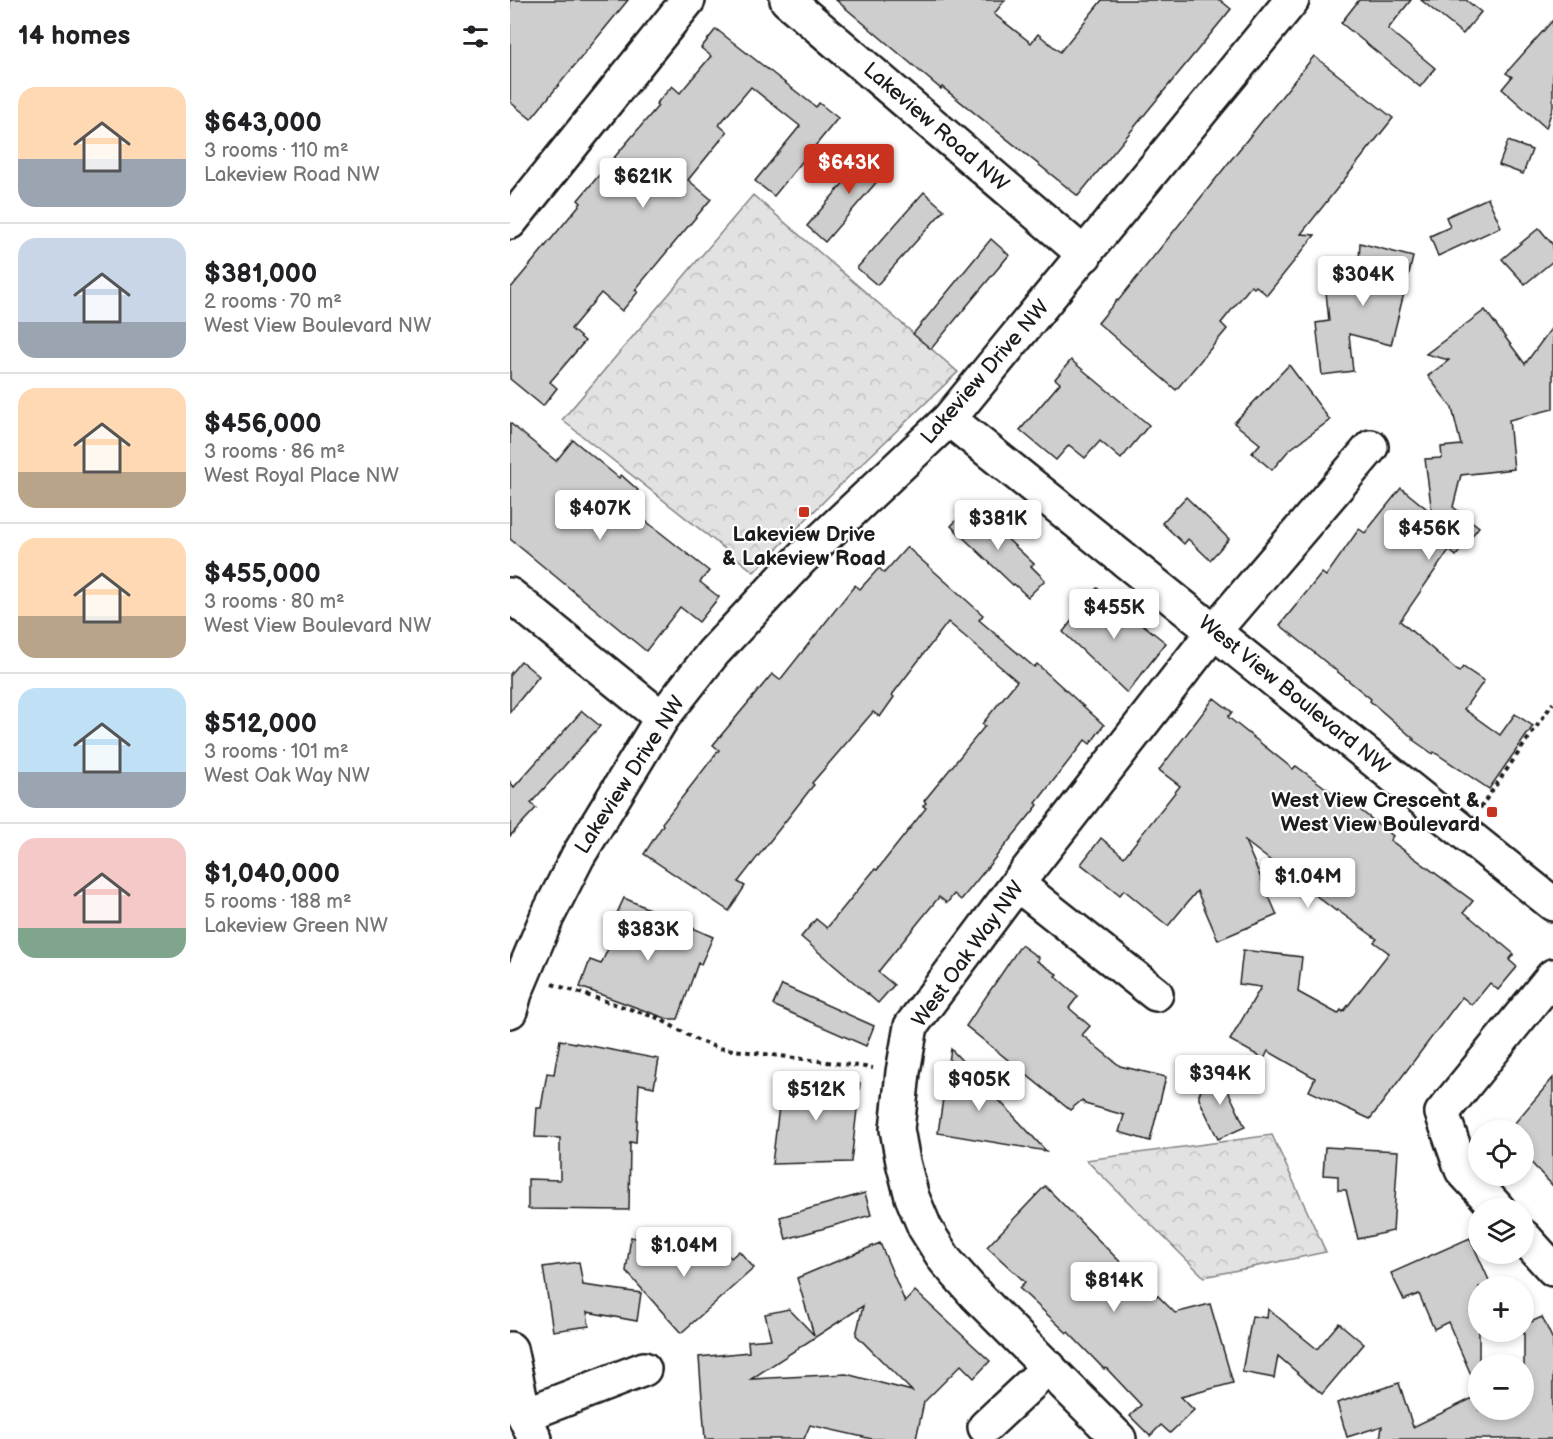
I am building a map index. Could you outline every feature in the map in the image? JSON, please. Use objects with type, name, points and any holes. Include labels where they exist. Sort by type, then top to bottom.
[{"type":"street","points":[[510,222],[688,0]]},
{"type":"street","name":"Lakeview Road NW","points":[[787,0],[1085,255]]},
{"type":"street","name":"Lakeview Drive NW","points":[[512,999],[547,917],[578,856],[662,718],[713,653],[801,560],[950,419],[1292,0]]},
{"type":"street","name":"West View Boulevard NW","points":[[950,419],[1553,904]]},
{"type":"street","name":"West Oak Way NW","points":[[1119,1439],[975,1294],[945,1260],[925,1228],[912,1197],[897,1129],[911,1026],[1017,884],[1214,631],[1371,447]]},
{"type":"street","points":[[510,595],[662,718]]},
{"type":"street","points":[[1017,884],[1156,994]]},
{"type":"street","points":[[1488,1198],[1462,1170],[1442,1113],[1553,976]]},
{"type":"street","points":[[1534,1248],[1553,1269]]},
{"type":"street","points":[[510,1349],[530,1427],[644,1369]]},
{"type":"street","points":[[985,1427],[1049,1366]]},
{"type":"path","points":[[1464,831],[1553,703]]},
{"type":"path","points":[[512,999],[546,982],[658,1018],[697,1040],[717,1048],[903,1072]]},
{"type":"green space","points":[[753,195],[958,372],[840,485],[754,572],[562,420]]},
{"type":"green space","points":[[1272,1135],[1326,1252],[1204,1277],[1086,1160]]},
{"type":"building","points":[[510,0],[628,0],[531,119],[510,102]]},
{"type":"building","points":[[836,0],[1005,0],[994,14],[1031,43],[1038,34],[1060,52],[1102,0],[1220,0],[1231,9],[1078,196],[942,87],[941,89]]},
{"type":"building","points":[[1359,0],[1411,0],[1388,29],[1435,68],[1420,87],[1341,23]]},
{"type":"building","points":[[1421,0],[1466,0],[1481,12],[1463,34]]},
{"type":"building","points":[[1553,20],[1553,107],[1546,128],[1502,89],[1512,77],[1506,73]]},
{"type":"building","points":[[716,29],[816,107],[819,103],[838,118],[774,196],[755,181],[800,126],[751,87],[719,125],[727,132],[688,180],[711,199],[635,290],[638,292],[622,311],[601,293],[571,329],[585,341],[550,382],[557,388],[543,406],[510,379],[510,289],[581,203],[578,200],[658,106],[656,104],[672,86],[680,93],[711,56],[701,48]]},
{"type":"building","points":[[1314,56],[1393,118],[1301,234],[1315,235],[1267,295],[1256,286],[1254,288],[1251,286],[1221,323],[1227,329],[1176,390],[1098,323]]},
{"type":"building","points":[[1508,141],[1532,150],[1523,174],[1499,165]]},
{"type":"building","points":[[873,148],[892,164],[825,242],[807,226]]},
{"type":"building","points":[[924,192],[944,210],[877,285],[857,268]]},
{"type":"building","points":[[1488,198],[1501,227],[1438,256],[1430,236],[1450,227],[1446,217]]},
{"type":"building","points":[[1539,228],[1553,245],[1553,261],[1525,284],[1502,259]]},
{"type":"building","points":[[991,239],[1009,255],[931,349],[913,334]]},
{"type":"building","points":[[1360,243],[1413,257],[1391,345],[1349,334],[1353,371],[1322,375],[1316,323],[1329,321],[1325,282],[1358,278]]},
{"type":"building","points":[[1485,310],[1525,364],[1553,326],[1553,409],[1509,420],[1514,469],[1461,475],[1453,507],[1479,527],[1456,556],[1449,550],[1400,621],[1459,672],[1463,667],[1484,681],[1464,709],[1500,735],[1515,714],[1533,726],[1489,789],[1413,740],[1370,701],[1371,699],[1280,625],[1322,573],[1326,576],[1359,529],[1365,533],[1401,488],[1432,513],[1425,459],[1442,458],[1441,447],[1461,445],[1452,408],[1428,376],[1449,360],[1426,354]]},
{"type":"building","points":[[1071,360],[1149,425],[1121,459],[1100,441],[1085,458],[1069,445],[1056,460],[1020,430],[1060,383],[1055,379]]},
{"type":"building","points":[[1289,365],[1330,420],[1289,450],[1272,470],[1252,453],[1260,444],[1234,423]]},
{"type":"building","points":[[510,423],[556,461],[573,440],[619,478],[621,475],[638,490],[627,503],[630,505],[628,507],[709,571],[700,582],[719,597],[699,622],[680,607],[646,651],[510,539]]},
{"type":"building","points":[[1186,497],[1229,539],[1210,560],[1188,539],[1184,544],[1162,523]]},
{"type":"building","points":[[971,505],[1034,564],[1031,566],[1045,580],[1028,597],[951,526]]},
{"type":"building","points":[[907,547],[983,615],[979,620],[1034,667],[1037,664],[1104,725],[1090,744],[1085,740],[1036,803],[1038,805],[961,900],[954,894],[947,903],[939,897],[878,972],[894,985],[878,1003],[801,937],[816,919],[827,928],[875,869],[877,870],[926,808],[923,806],[926,803],[924,801],[985,726],[982,724],[1017,681],[948,622],[892,695],[894,697],[880,717],[873,712],[812,783],[814,785],[738,882],[745,886],[729,911],[644,854],[663,825],[662,823],[719,750],[713,745],[772,674],[780,680],[855,585],[860,589],[879,568],[884,573]]},
{"type":"building","points":[[1097,588],[1166,643],[1127,693],[1063,632]]},
{"type":"building","points":[[521,661],[539,676],[510,712],[510,674]]},
{"type":"building","points":[[1214,698],[1232,712],[1228,717],[1293,769],[1296,766],[1334,794],[1336,791],[1393,836],[1390,840],[1473,901],[1464,912],[1514,954],[1509,960],[1517,967],[1498,990],[1490,983],[1472,1005],[1462,997],[1370,1119],[1309,1091],[1315,1078],[1268,1051],[1264,1059],[1230,1040],[1261,987],[1239,984],[1243,950],[1302,957],[1298,992],[1338,1014],[1341,1010],[1343,1012],[1389,953],[1374,942],[1377,939],[1336,911],[1245,841],[1277,915],[1218,940],[1197,891],[1168,926],[1124,890],[1120,895],[1081,864],[1101,838],[1124,857],[1180,786],[1159,770]]},
{"type":"building","points":[[582,711],[600,726],[531,803],[536,808],[510,836],[510,782],[514,787]]},
{"type":"building","points":[[624,898],[713,937],[701,964],[698,963],[678,1019],[668,1019],[580,987],[590,960],[601,964],[618,927],[612,924]]},
{"type":"building","points":[[1021,945],[1039,958],[1037,961],[1057,974],[1055,976],[1078,996],[1069,1008],[1090,1026],[1082,1035],[1120,1066],[1166,1077],[1150,1141],[1119,1132],[1124,1115],[1085,1104],[1082,1100],[1070,1110],[966,1026]]},
{"type":"building","points":[[782,985],[874,1026],[866,1046],[773,1005]]},
{"type":"building","points":[[560,1040],[659,1059],[654,1087],[639,1084],[636,1143],[630,1142],[629,1210],[528,1209],[528,1179],[560,1180],[560,1138],[535,1137],[537,1108],[541,1108],[547,1073],[554,1074]]},
{"type":"building","points":[[951,1049],[1046,1151],[938,1133],[944,1092],[980,1096],[946,1081]]},
{"type":"building","points":[[1216,1065],[1245,1127],[1218,1139],[1199,1099],[1199,1094]]},
{"type":"building","points":[[795,1076],[860,1083],[851,1162],[772,1164],[782,1082],[793,1084]]},
{"type":"building","points":[[1553,1078],[1553,1186],[1534,1166],[1534,1120],[1517,1120]]},
{"type":"building","points":[[1325,1147],[1398,1151],[1393,1231],[1358,1239],[1346,1190],[1338,1190],[1338,1176],[1323,1175]]},
{"type":"building","points":[[1045,1186],[1152,1294],[1154,1292],[1175,1313],[1210,1304],[1233,1383],[1181,1397],[1194,1410],[1170,1433],[1161,1425],[1150,1436],[1130,1416],[1141,1405],[1106,1368],[1104,1369],[1068,1332],[1019,1288],[1025,1282],[987,1247]]},
{"type":"building","points":[[865,1193],[871,1215],[786,1239],[780,1217]]},
{"type":"building","points":[[631,1237],[714,1254],[721,1247],[731,1258],[739,1251],[754,1268],[681,1333],[626,1271]]},
{"type":"building","points":[[1468,1239],[1468,1264],[1482,1264],[1487,1276],[1468,1276],[1468,1342],[1479,1342],[1479,1354],[1468,1354],[1468,1368],[1448,1322],[1434,1329],[1419,1294],[1404,1300],[1391,1273]]},
{"type":"building","points":[[880,1243],[905,1302],[915,1291],[990,1361],[974,1378],[961,1365],[924,1402],[916,1439],[872,1439],[810,1425],[804,1439],[705,1439],[699,1357],[749,1352],[748,1341],[771,1339],[765,1314],[789,1309],[814,1335],[797,1278]],"holes":[[[863,1306],[856,1335],[912,1391],[846,1374],[751,1379]]]},
{"type":"building","points":[[579,1262],[583,1285],[641,1293],[637,1321],[587,1312],[589,1326],[553,1331],[543,1267]]},
{"type":"building","points":[[1268,1309],[1317,1349],[1339,1323],[1364,1344],[1322,1394],[1278,1356],[1274,1378],[1242,1372],[1252,1316],[1267,1318]]},
{"type":"building","points":[[1542,1317],[1553,1340],[1553,1439],[1380,1439],[1382,1426],[1347,1437],[1337,1403],[1399,1383],[1413,1427],[1468,1400],[1468,1420],[1534,1420],[1534,1354],[1524,1354],[1524,1342],[1534,1342],[1534,1321]]},
{"type":"place","name":"Lakeview Drive & Lakeview Road","points":[[804,512]]},
{"type":"place","name":"West View Crescent & West View Boulevard","points":[[1492,812]]}]
